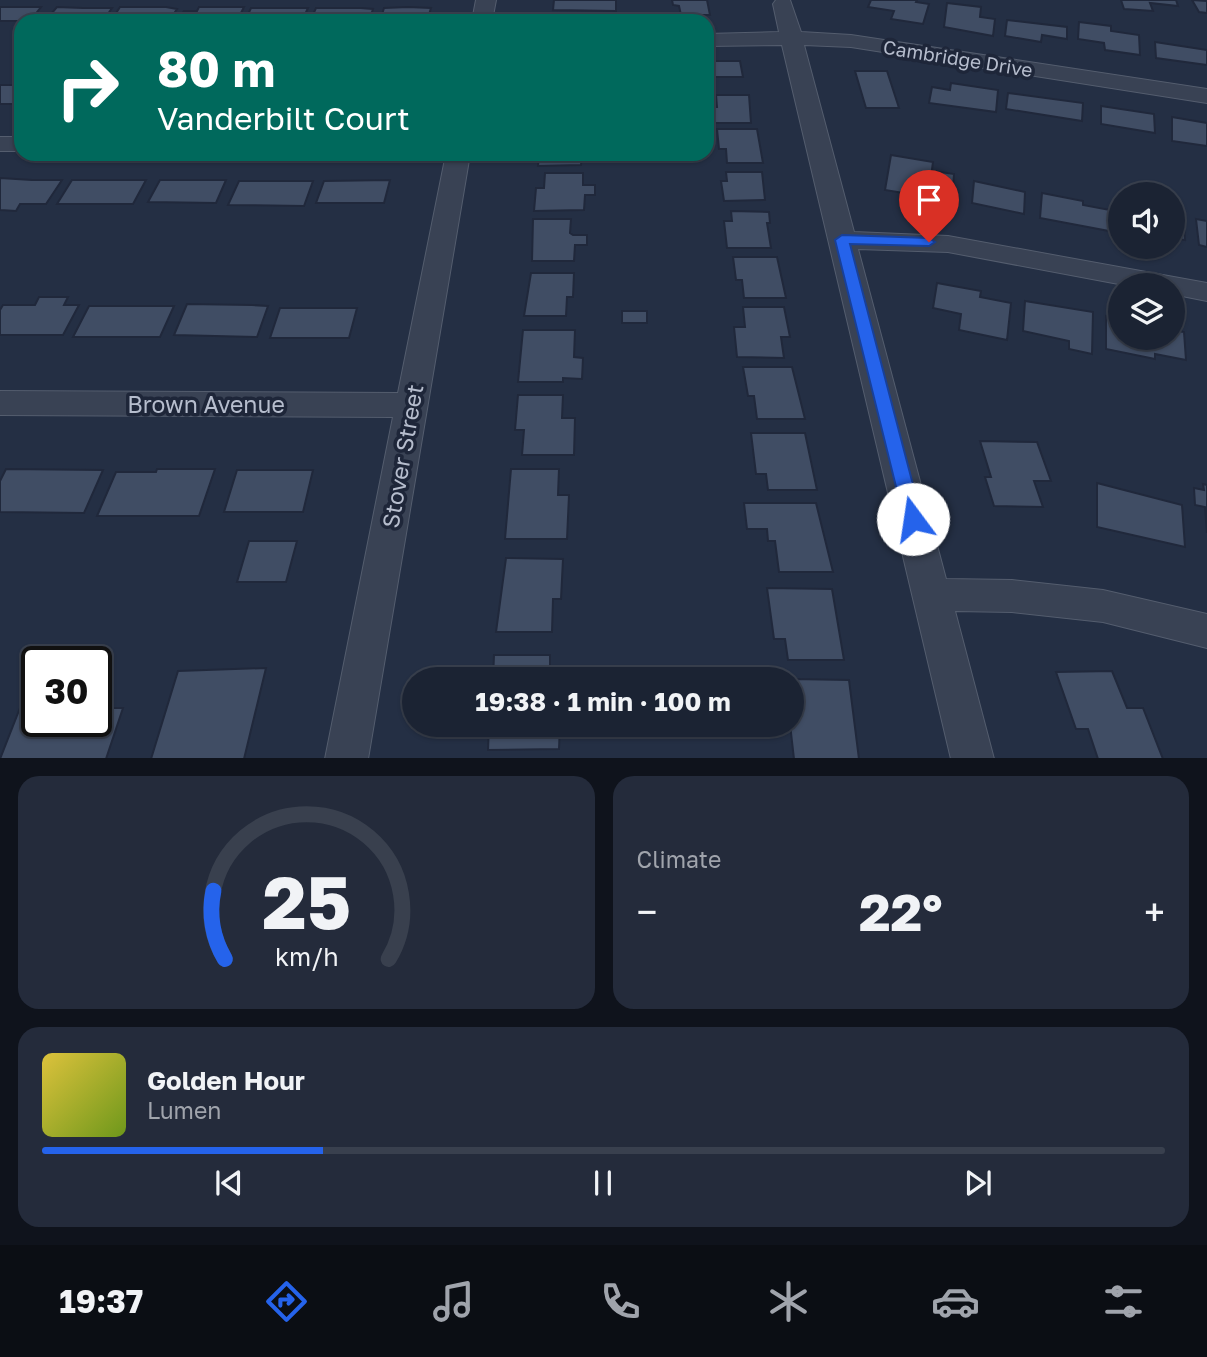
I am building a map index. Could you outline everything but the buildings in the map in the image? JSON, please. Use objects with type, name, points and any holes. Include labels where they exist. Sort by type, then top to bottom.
[{"type":"street","points":[[783,4],[973,758]]},
{"type":"street","name":"Cambridge Drive","points":[[714,40],[791,38],[850,41],[1207,96]]},
{"type":"street","name":"Stover Street","points":[[346,758],[457,161]]},
{"type":"street","points":[[842,240],[948,244],[1108,273]]},
{"type":"street","points":[[1185,288],[1207,292]]},
{"type":"street","name":"Brown Avenue","points":[[0,403],[411,405]]},
{"type":"street","points":[[932,595],[1012,596],[1102,606],[1207,631]]},
{"type":"route","points":[[913,519],[842,240],[929,242]]}]
